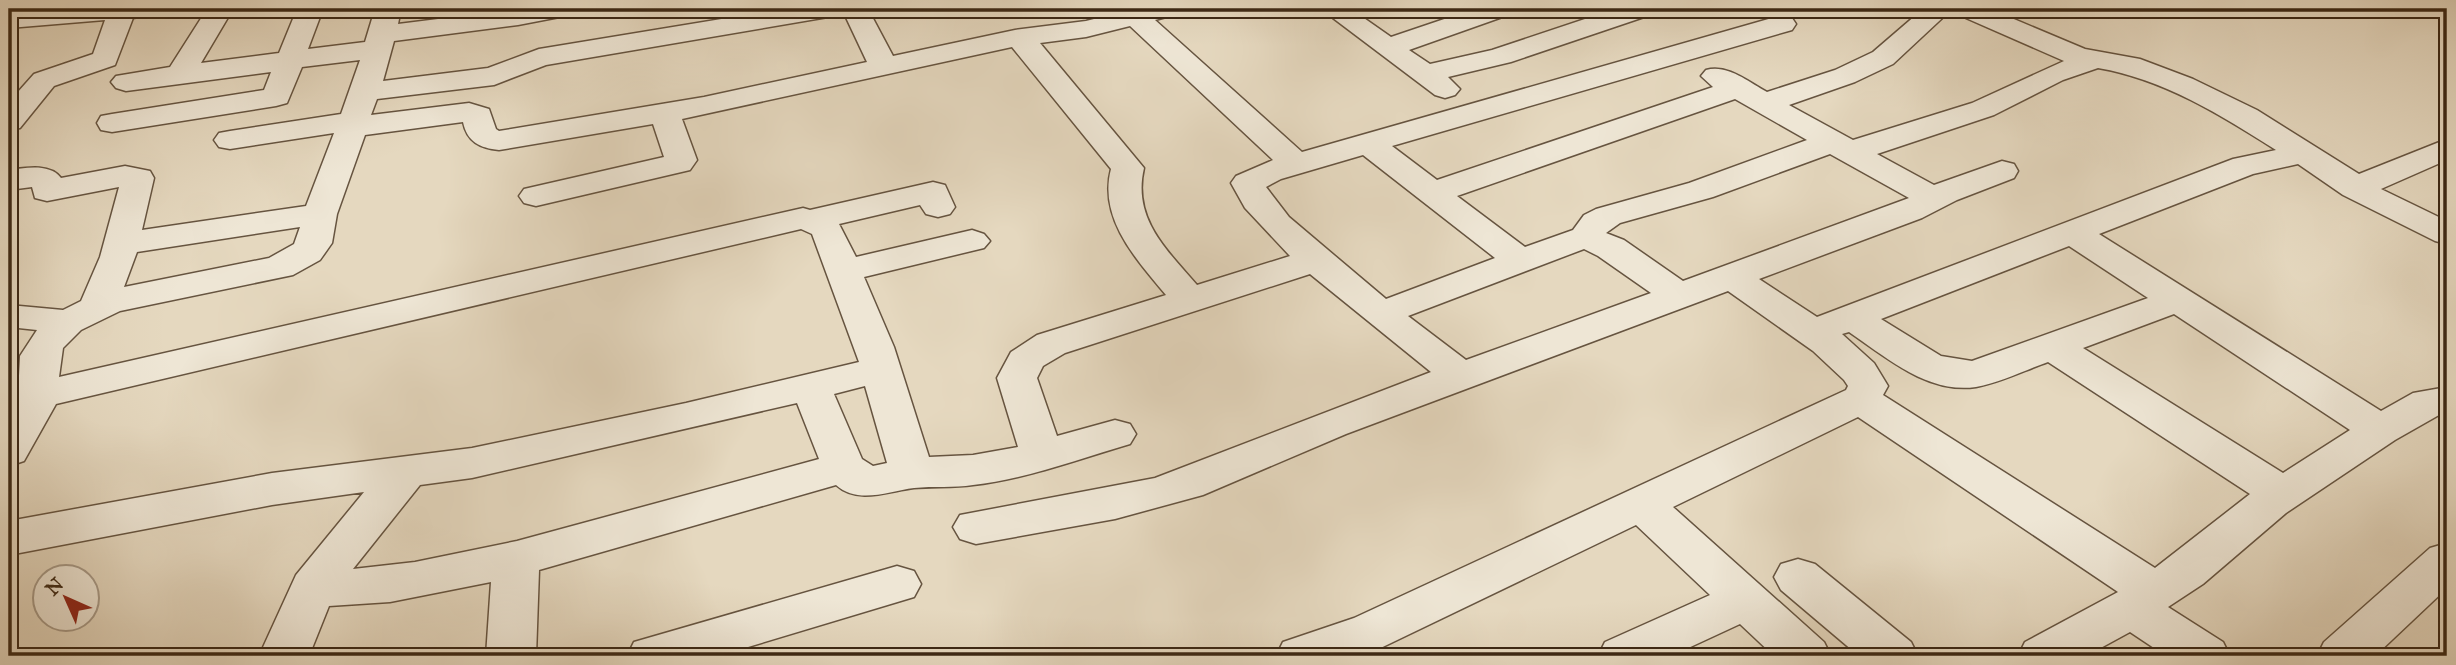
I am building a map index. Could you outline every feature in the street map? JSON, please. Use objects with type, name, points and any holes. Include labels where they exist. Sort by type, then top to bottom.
[{"type":"street","points":[[180,75],[220,9]]},
{"type":"street","points":[[112,123],[272,99],[277,96],[287,62],[310,9]]},
{"type":"street","points":[[126,82],[287,62],[382,31],[518,18],[561,9]]},
{"type":"street","points":[[365,92],[494,76],[539,58],[828,9]]},
{"type":"street","points":[[855,9],[884,67]]},
{"type":"street","points":[[230,140],[469,112],[478,116],[478,130],[483,137],[496,140],[665,113],[884,67],[997,40],[1015,31],[1086,29],[1166,9]]},
{"type":"street","points":[[1335,9],[1390,47],[1474,112]]},
{"type":"street","points":[[1390,47],[1499,9]]},
{"type":"street","points":[[1426,74],[1501,56],[1641,9]]},
{"type":"street","points":[[1433,194],[1751,96],[1845,76],[1884,58],[1939,9]]},
{"type":"street","points":[[1968,9],[2050,45],[2094,60],[2130,65],[2183,85],[2246,117],[2355,187],[2447,234]]},
{"type":"street","points":[[13,23],[130,10]]},
{"type":"street","points":[[9,121],[44,79],[105,59],[130,10]]},
{"type":"street","points":[[1136,17],[1296,164]]},
{"type":"street","points":[[1460,375],[1316,260],[1249,191],[1248,183],[1257,177],[1296,164],[1782,24]]},
{"type":"street","points":[[10,447],[38,395],[40,356],[46,343],[82,315],[132,296],[261,272],[294,262],[314,243],[320,214],[365,92],[382,31]]},
{"type":"street","points":[[1015,31],[1088,124],[1123,159],[1128,168],[1123,194],[1126,206],[1146,245],[1190,300]]},
{"type":"street","points":[[1676,54],[1934,199]]},
{"type":"street","points":[[1383,313],[1585,237],[1597,222],[1608,216],[1841,147],[1983,109],[2053,74],[2094,60]]},
{"type":"street","points":[[536,197],[679,163],[681,160],[665,113]]},
{"type":"street","points":[[1368,144],[1519,260]]},
{"type":"street","points":[[2355,187],[2447,148]]},
{"type":"street","points":[[1810,333],[2244,166],[2301,153]]},
{"type":"street","points":[[976,527],[1135,499],[1209,477],[1331,424],[1910,211],[2001,171]]},
{"type":"street","points":[[9,180],[37,177],[46,180],[49,185],[47,191],[125,176],[138,177],[122,244],[82,315]]},
{"type":"street","points":[[38,395],[787,221],[814,219],[933,192],[938,207]]},
{"type":"street","points":[[122,244],[320,214]]},
{"type":"street","points":[[814,219],[830,234],[881,369],[940,471]]},
{"type":"street","points":[[2073,233],[2380,430]]},
{"type":"street","points":[[1585,237],[1611,248],[1678,295]]},
{"type":"street","points":[[844,271],[972,241]]},
{"type":"street","points":[[1042,455],[1017,378],[1020,366],[1032,354],[1051,344],[1316,260]]},
{"type":"street","points":[[1730,276],[1847,358],[1864,376],[1864,392]]},
{"type":"street","points":[[1853,317],[1932,369],[1957,377],[1976,374],[2178,300]]},
{"type":"street","points":[[9,316],[82,315]]},
{"type":"street","points":[[2051,346],[2282,494]]},
{"type":"street","points":[[9,538],[209,500],[472,463],[686,417],[881,369]]},
{"type":"street","points":[[1301,656],[1328,650],[1371,632],[1864,392],[1932,369]]},
{"type":"street","points":[[810,386],[844,467],[856,478],[873,481],[996,466],[1115,434]]},
{"type":"street","points":[[1864,392],[2143,600],[2205,656]]},
{"type":"street","points":[[2043,656],[2143,600],[2186,571],[2282,494],[2380,430],[2428,403],[2447,400]]},
{"type":"street","points":[[313,588],[344,589],[426,578],[516,558],[597,539],[844,467]]},
{"type":"street","points":[[284,656],[289,636],[313,588],[405,472]]},
{"type":"street","points":[[1640,502],[1806,656]]},
{"type":"street","points":[[511,656],[516,558]]},
{"type":"street","points":[[2342,656],[2447,560]]},
{"type":"street","points":[[1798,577],[1893,656]]},
{"type":"street","points":[[652,656],[897,583]]},
{"type":"street","points":[[1623,656],[1746,600]]}]
